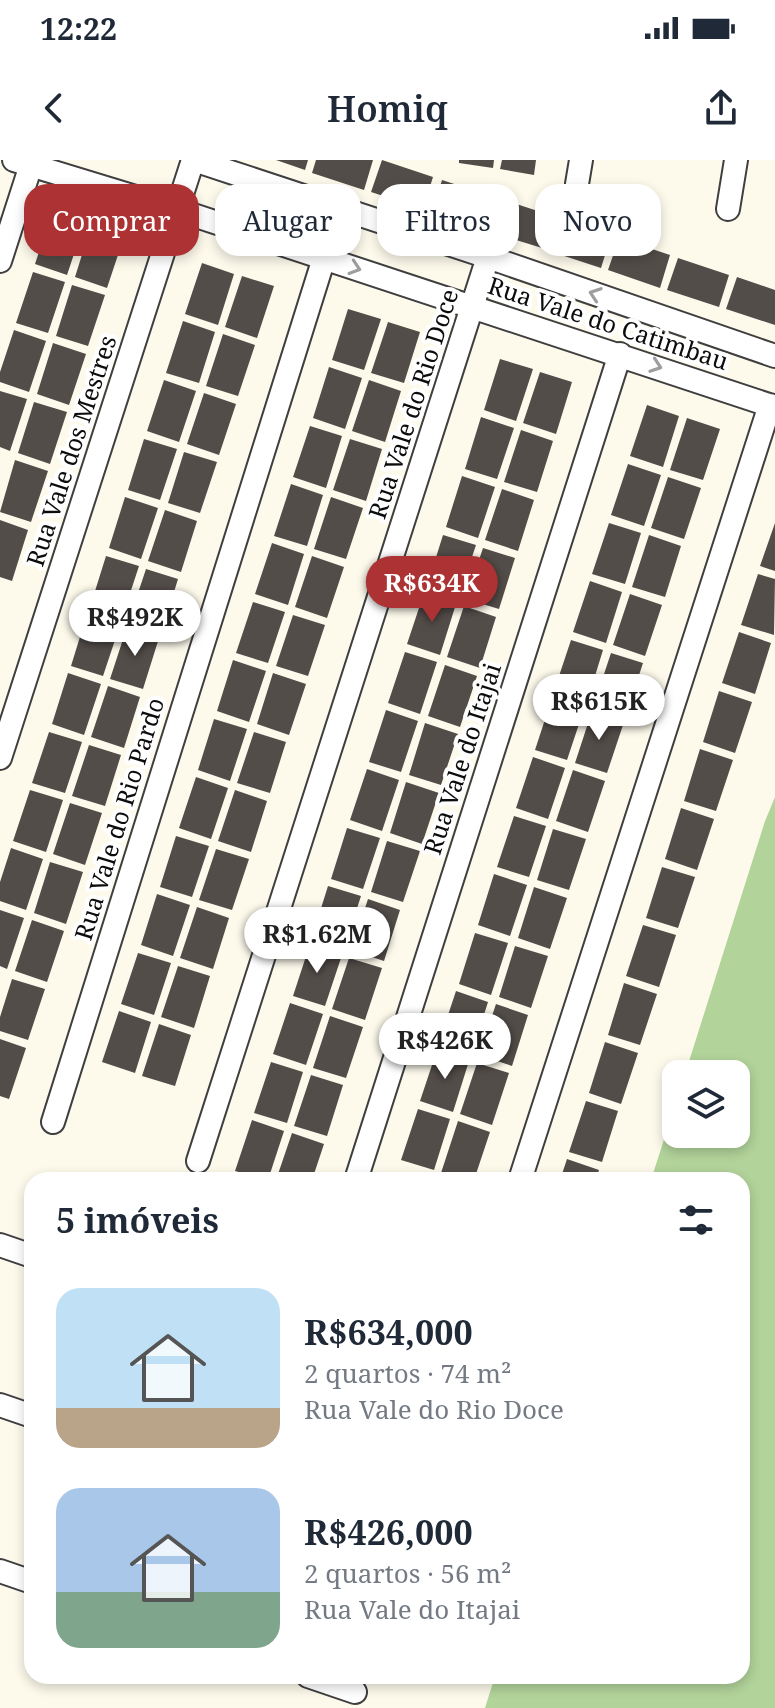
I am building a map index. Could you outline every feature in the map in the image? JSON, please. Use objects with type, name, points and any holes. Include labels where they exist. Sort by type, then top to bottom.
[{"type":"street","name":"Rua Vale dos Mestres","points":[[186,184],[194,160]]},
{"type":"street","name":"Rua Vale do Catimbau","points":[[194,160],[775,356]]},
{"type":"street","points":[[577,184],[581,160]]},
{"type":"street","points":[[728,209],[736,160]]},
{"type":"street","name":"Rua Vale do Catimbau","points":[[22,163],[92,184]]},
{"type":"street","points":[[0,261],[22,163]]},
{"type":"street","name":"Rua Vale do Catimbau","points":[[199,217],[772,406]]},
{"type":"street","name":"Rua Vale dos Mestres","points":[[0,758],[163,256]]},
{"type":"street","name":"Rua Vale do Rio Doce","points":[[198,1161],[488,257]]},
{"type":"street","name":"Rua Vale do Rio Pardo","points":[[53,1122],[324,258]]},
{"type":"street","name":"Rua Vale do Itajai","points":[[359,1172],[620,354]]},
{"type":"street","points":[[523,1172],[772,406]]},
{"type":"street","points":[[0,1245],[24,1253]]},
{"type":"street","points":[[0,1405],[24,1413]]},
{"type":"street","points":[[0,1571],[24,1579]]},
{"type":"street","points":[[332,1684],[355,1692]]},
{"type":"green space","points":[[775,797],[775,1708],[485,1708],[492,1684],[750,1684],[750,1172],[654,1172],[662,1146],[750,1148],[750,1060],[689,1060]]},
{"type":"building","points":[[276,160],[308,160],[305,170]]},
{"type":"building","points":[[316,160],[373,160],[364,190],[361,184],[346,184],[312,173]]},
{"type":"building","points":[[382,160],[433,177],[431,184],[377,184],[377,194],[371,192]]},
{"type":"building","points":[[459,160],[494,160],[493,168],[459,163]]},
{"type":"building","points":[[502,160],[536,160],[534,175],[500,169]]},
{"type":"building","points":[[519,205],[535,210],[535,246],[519,241]]},
{"type":"building","points":[[661,252],[670,255],[660,288],[608,270],[613,256],[661,256]]},
{"type":"building","points":[[38,256],[73,256],[67,275],[35,264]]},
{"type":"building","points":[[82,256],[118,256],[107,288],[75,277]]},
{"type":"building","points":[[564,256],[605,256],[601,268]]},
{"type":"building","points":[[678,258],[729,275],[719,307],[667,290]]},
{"type":"building","points":[[202,263],[234,274],[218,325],[185,314]]},
{"type":"building","points":[[33,272],[65,282],[48,333],[16,323]]},
{"type":"building","points":[[242,276],[274,286],[257,338],[225,327]]},
{"type":"building","points":[[737,277],[775,290],[775,325],[726,309]]},
{"type":"building","points":[[72,285],[105,295],[88,346],[56,336]]},
{"type":"building","points":[[348,309],[381,319],[364,370],[332,360]]},
{"type":"building","points":[[183,321],[215,332],[199,383],[166,373]]},
{"type":"building","points":[[388,322],[420,332],[404,383],[371,373]]},
{"type":"building","points":[[14,330],[46,341],[29,392],[0,382],[0,372]]},
{"type":"building","points":[[223,334],[255,345],[238,396],[206,386]]},
{"type":"building","points":[[53,343],[86,354],[69,405],[37,394]]},
{"type":"building","points":[[500,359],[533,369],[516,421],[484,410]]},
{"type":"building","points":[[329,367],[362,378],[345,429],[313,418]]},
{"type":"building","points":[[540,372],[572,382],[556,434],[523,423]]},
{"type":"building","points":[[164,380],[196,391],[179,442],[147,431]]},
{"type":"building","points":[[369,380],[401,391],[385,442],[352,431]]},
{"type":"building","points":[[0,391],[27,399],[10,451],[0,447]]},
{"type":"building","points":[[204,393],[236,404],[219,455],[187,444]]},
{"type":"building","points":[[34,402],[67,412],[50,464],[18,453]]},
{"type":"building","points":[[647,405],[679,416],[663,467],[630,456]]},
{"type":"building","points":[[481,417],[514,428],[497,479],[465,469]]},
{"type":"building","points":[[687,418],[720,429],[703,480],[670,470]]},
{"type":"building","points":[[310,426],[342,436],[326,488],[293,477]]},
{"type":"building","points":[[521,430],[553,441],[537,492],[504,482]]},
{"type":"building","points":[[144,439],[177,449],[160,500],[128,490]]},
{"type":"building","points":[[350,439],[382,449],[366,501],[333,490]]},
{"type":"building","points":[[184,452],[217,462],[200,513],[168,503]]},
{"type":"building","points":[[15,460],[48,471],[31,522],[0,512]]},
{"type":"building","points":[[628,464],[661,475],[644,526],[611,515]]},
{"type":"building","points":[[462,476],[495,487],[478,538],[446,527]]},
{"type":"building","points":[[668,477],[701,488],[684,539],[651,528]]},
{"type":"building","points":[[291,484],[323,495],[307,546],[274,536]]},
{"type":"building","points":[[502,489],[534,500],[518,551],[485,540]]},
{"type":"building","points":[[125,497],[158,508],[141,559],[109,548]]},
{"type":"building","points":[[331,497],[363,508],[346,559],[314,549]]},
{"type":"building","points":[[165,510],[197,521],[181,572],[148,561]]},
{"type":"building","points":[[0,520],[28,530],[12,581],[0,577]]},
{"type":"building","points":[[609,523],[641,533],[625,584],[592,574]]},
{"type":"building","points":[[775,523],[775,571],[760,566]]},
{"type":"building","points":[[443,535],[476,545],[459,596],[427,586]]},
{"type":"building","points":[[649,535],[681,546],[665,597],[632,587]]},
{"type":"building","points":[[272,543],[304,554],[288,605],[255,594]]},
{"type":"building","points":[[483,548],[515,558],[499,609],[466,599]]},
{"type":"building","points":[[106,556],[139,566],[122,618],[90,607]]},
{"type":"building","points":[[312,556],[344,567],[327,618],[295,607]]},
{"type":"building","points":[[146,569],[178,579],[162,631],[129,620]]},
{"type":"building","points":[[758,574],[775,579],[774,635],[741,625]]},
{"type":"building","points":[[590,581],[622,592],[606,643],[573,632]]},
{"type":"building","points":[[424,593],[456,604],[440,655],[407,644]]},
{"type":"building","points":[[630,594],[662,605],[645,656],[613,645]]},
{"type":"building","points":[[253,602],[285,612],[268,663],[236,653]]},
{"type":"building","points":[[464,606],[496,617],[480,668],[447,657]]},
{"type":"building","points":[[87,614],[120,625],[103,676],[71,666]]},
{"type":"building","points":[[293,615],[325,625],[308,676],[276,666]]},
{"type":"building","points":[[127,627],[159,638],[143,689],[110,679]]},
{"type":"building","points":[[739,632],[771,643],[755,694],[722,683]]},
{"type":"building","points":[[571,640],[603,650],[587,702],[554,691]]},
{"type":"building","points":[[405,652],[437,662],[420,714],[388,703]]},
{"type":"building","points":[[611,653],[643,663],[626,715],[594,704]]},
{"type":"building","points":[[233,660],[266,671],[249,722],[217,711]]},
{"type":"building","points":[[445,665],[477,676],[460,727],[428,716]]},
{"type":"building","points":[[68,673],[101,684],[84,735],[52,724]]},
{"type":"building","points":[[273,673],[306,684],[289,735],[257,724]]},
{"type":"building","points":[[108,686],[140,697],[124,748],[91,737]]},
{"type":"building","points":[[719,691],[752,702],[735,753],[703,742]]},
{"type":"building","points":[[552,698],[584,709],[567,760],[535,750]]},
{"type":"building","points":[[386,710],[418,721],[401,772],[369,762]]},
{"type":"building","points":[[592,711],[624,722],[607,773],[575,763]]},
{"type":"building","points":[[214,719],[247,729],[230,781],[198,770]]},
{"type":"building","points":[[425,723],[458,734],[441,785],[409,775]]},
{"type":"building","points":[[49,732],[82,742],[65,793],[32,783]]},
{"type":"building","points":[[254,732],[286,742],[270,793],[237,783]]},
{"type":"building","points":[[89,745],[121,755],[105,806],[72,796]]},
{"type":"building","points":[[700,749],[733,760],[716,811],[684,801]]},
{"type":"building","points":[[533,757],[565,768],[548,819],[516,808]]},
{"type":"building","points":[[367,769],[399,780],[382,831],[350,820]]},
{"type":"building","points":[[573,770],[605,781],[588,832],[556,821]]},
{"type":"building","points":[[196,777],[228,788],[211,839],[179,828]]},
{"type":"building","points":[[406,782],[439,793],[422,844],[390,833]]},
{"type":"building","points":[[30,790],[63,800],[46,852],[13,841]]},
{"type":"building","points":[[235,790],[267,801],[251,852],[218,841]]},
{"type":"building","points":[[70,803],[102,813],[85,865],[53,854]]},
{"type":"building","points":[[681,808],[714,819],[697,870],[665,859]]},
{"type":"building","points":[[514,816],[546,826],[529,877],[497,867]]},
{"type":"building","points":[[347,828],[380,838],[363,889],[331,879]]},
{"type":"building","points":[[553,829],[586,839],[569,890],[537,880]]},
{"type":"building","points":[[176,836],[209,846],[192,897],[160,887]]},
{"type":"building","points":[[387,841],[420,851],[403,902],[371,892]]},
{"type":"building","points":[[11,848],[43,859],[26,910],[0,901],[0,882]]},
{"type":"building","points":[[216,849],[249,859],[232,910],[199,900]]},
{"type":"building","points":[[50,862],[83,872],[66,924],[34,913]]},
{"type":"building","points":[[662,867],[695,877],[678,928],[646,918]]},
{"type":"building","points":[[494,874],[527,885],[510,936],[478,925]]},
{"type":"building","points":[[328,886],[361,896],[344,948],[312,937]]},
{"type":"building","points":[[534,887],[567,898],[550,949],[518,938]]},
{"type":"building","points":[[157,894],[190,905],[173,956],[141,945]]},
{"type":"building","points":[[368,899],[400,910],[384,961],[351,950]]},
{"type":"building","points":[[197,907],[229,918],[213,969],[180,958]]},
{"type":"building","points":[[0,910],[24,918],[7,969],[0,966]]},
{"type":"building","points":[[32,920],[64,931],[47,982],[15,971]]},
{"type":"building","points":[[643,925],[676,935],[659,987],[626,976]]},
{"type":"building","points":[[475,933],[508,943],[491,995],[459,984]]},
{"type":"building","points":[[310,944],[342,955],[325,1006],[293,996]]},
{"type":"building","points":[[515,946],[548,956],[531,1008],[499,997]]},
{"type":"building","points":[[138,953],[171,963],[154,1015],[121,1004]]},
{"type":"building","points":[[349,958],[382,968],[365,1020],[332,1009]]},
{"type":"building","points":[[178,966],[210,976],[194,1028],[161,1017]]},
{"type":"building","points":[[12,979],[45,989],[28,1040],[0,1031],[0,1017]]},
{"type":"building","points":[[624,983],[657,994],[640,1045],[608,1035]]},
{"type":"building","points":[[456,991],[488,1002],[472,1053],[439,1042]]},
{"type":"building","points":[[290,1003],[323,1014],[306,1065],[273,1054]]},
{"type":"building","points":[[496,1004],[528,1015],[512,1066],[479,1055]]},
{"type":"building","points":[[119,1011],[151,1022],[135,1073],[102,1062]]},
{"type":"building","points":[[330,1016],[363,1027],[346,1078],[313,1068]]},
{"type":"building","points":[[159,1024],[191,1035],[175,1086],[142,1076]]},
{"type":"building","points":[[0,1039],[26,1048],[9,1099],[0,1096]]},
{"type":"building","points":[[605,1042],[638,1053],[621,1104],[589,1093]]},
{"type":"building","points":[[437,1050],[469,1061],[453,1112],[420,1101]]},
{"type":"building","points":[[271,1062],[303,1072],[287,1123],[254,1113]]},
{"type":"building","points":[[477,1063],[509,1073],[492,1125],[460,1114]]},
{"type":"building","points":[[311,1075],[343,1085],[327,1136],[294,1126]]},
{"type":"building","points":[[586,1101],[618,1111],[602,1162],[569,1152]]},
{"type":"building","points":[[418,1109],[450,1119],[434,1170],[401,1160]]},
{"type":"building","points":[[252,1120],[284,1131],[271,1172],[235,1171]]},
{"type":"building","points":[[458,1121],[490,1132],[477,1172],[441,1172]]},
{"type":"building","points":[[292,1133],[324,1144],[315,1172],[279,1172]]},
{"type":"building","points":[[567,1159],[599,1170],[598,1172],[563,1172]]}]
